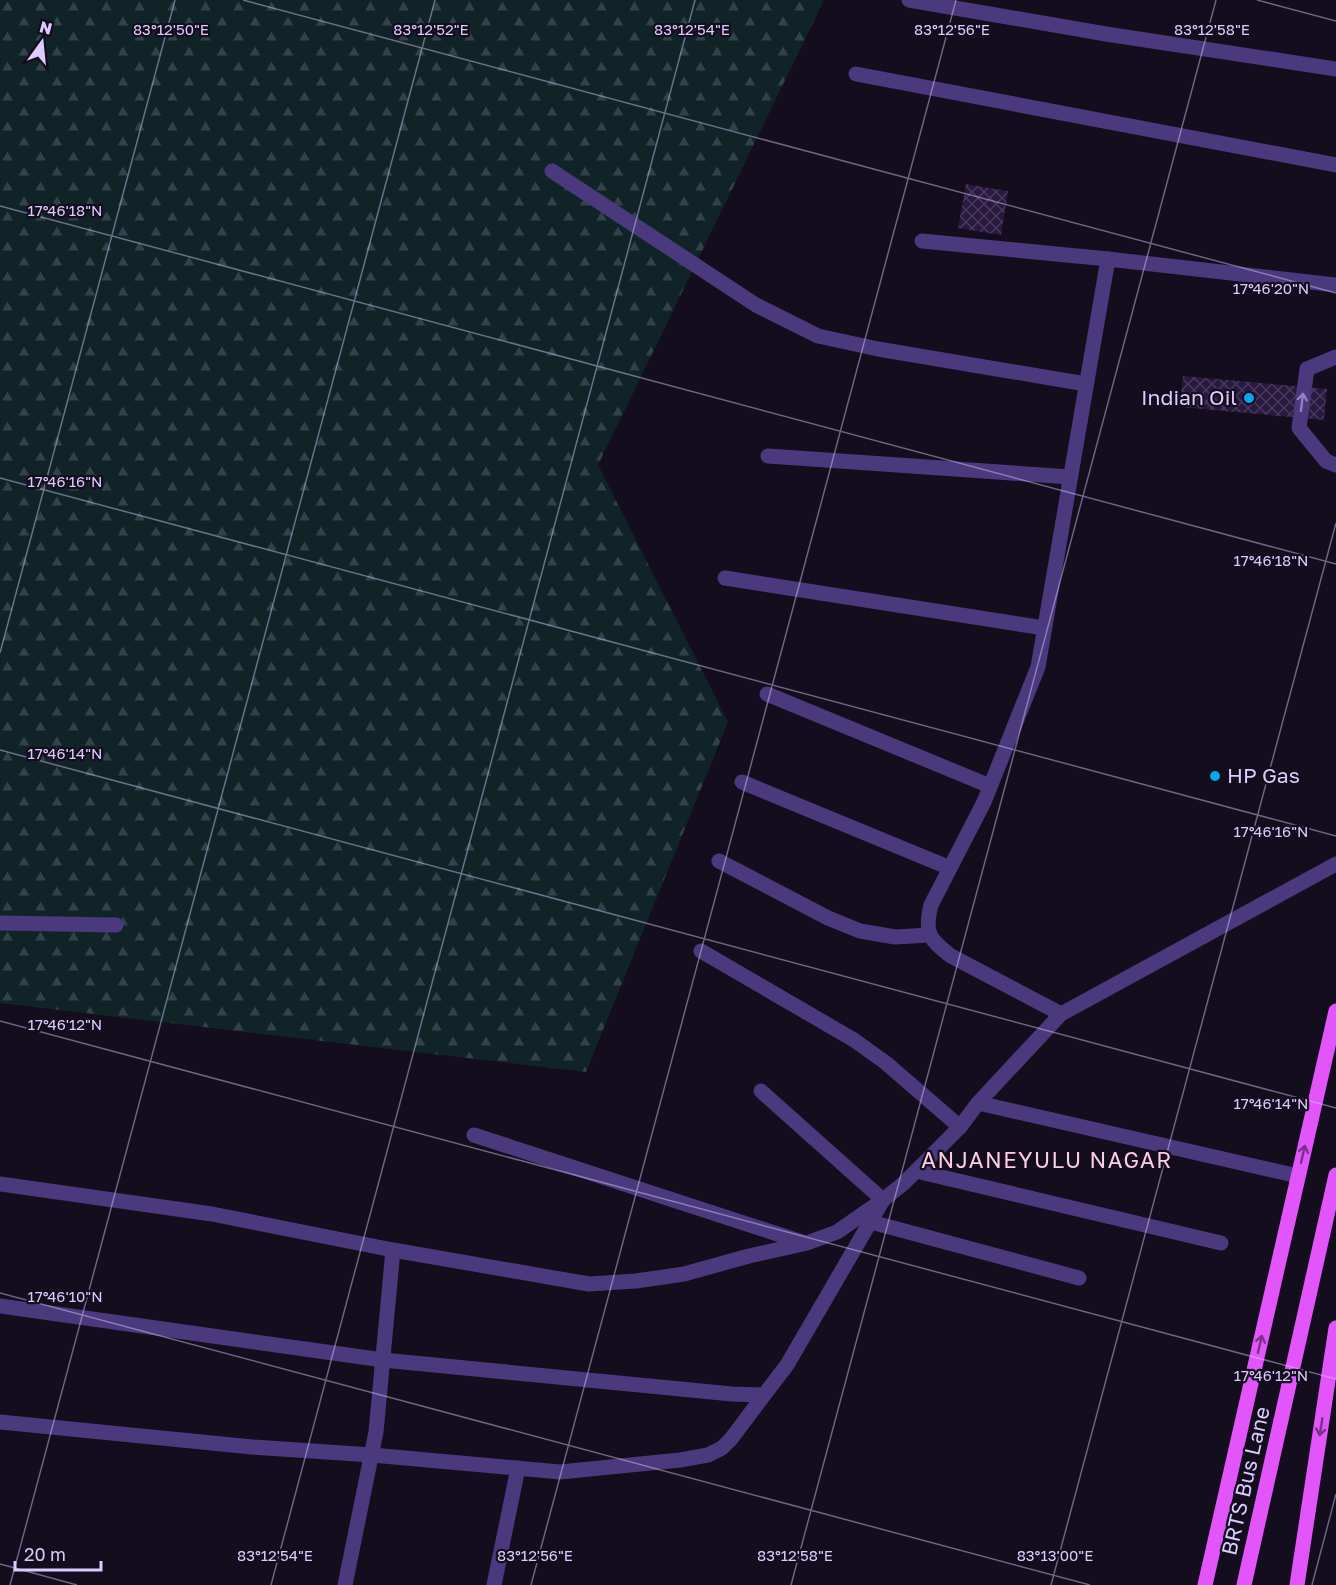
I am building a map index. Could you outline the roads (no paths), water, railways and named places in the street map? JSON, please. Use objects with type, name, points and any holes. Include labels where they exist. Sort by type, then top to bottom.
[{"type":"main road","points":[[1205,1585],[1336,1011]]},
{"type":"main road","name":"BRTS Bus Lane","points":[[1244,1585],[1336,1175]]},
{"type":"main road","points":[[1297,1585],[1336,1328]]},
{"type":"street","points":[[909,0],[1106,34],[1336,69]]},
{"type":"street","points":[[856,74],[1336,165]]},
{"type":"street","points":[[552,171],[756,305],[818,336],[878,349],[1086,384]]},
{"type":"street","points":[[922,241],[1336,285]]},
{"type":"street","points":[[1061,1014],[938,947],[930,935],[927,921],[931,905],[984,802],[1038,667],[1108,259]]},
{"type":"street","points":[[1336,357],[1307,369],[1299,428],[1326,461],[1336,465]]},
{"type":"street","points":[[768,456],[1070,477]]},
{"type":"street","points":[[725,578],[1044,628]]},
{"type":"street","points":[[766,694],[990,786]]},
{"type":"street","points":[[742,782],[950,868]]},
{"type":"street","points":[[719,861],[828,918],[860,931],[895,937],[930,935]]},
{"type":"street","points":[[0,1184],[212,1215],[393,1250],[589,1284],[636,1281],[684,1274],[748,1256],[807,1243],[837,1232],[883,1200],[916,1171],[960,1127],[978,1102],[1061,1014],[1336,864]]},
{"type":"street","points":[[0,923],[116,925]]},
{"type":"street","points":[[701,951],[854,1040],[886,1063],[960,1127]]},
{"type":"street","points":[[761,1091],[883,1200]]},
{"type":"street","points":[[978,1102],[1298,1176]]},
{"type":"street","points":[[474,1135],[807,1243]]},
{"type":"street","points":[[916,1171],[1221,1243]]},
{"type":"street","points":[[0,1422],[252,1447],[560,1472],[708,1455],[722,1448],[731,1439],[787,1365],[883,1200]]},
{"type":"street","points":[[871,1222],[1079,1278]]},
{"type":"street","points":[[345,1585],[376,1432],[393,1250]]},
{"type":"street","points":[[0,1306],[383,1360],[732,1394],[764,1395]]},
{"type":"street","points":[[494,1585],[518,1468]]},
{"type":"place","name":"Indian Oil","points":[[1249,398]]},
{"type":"place","name":"HP Gas","points":[[1215,776]]},
{"type":"district","name":"ANJANEYULU NAGAR","points":[[1047,1160]]}]
